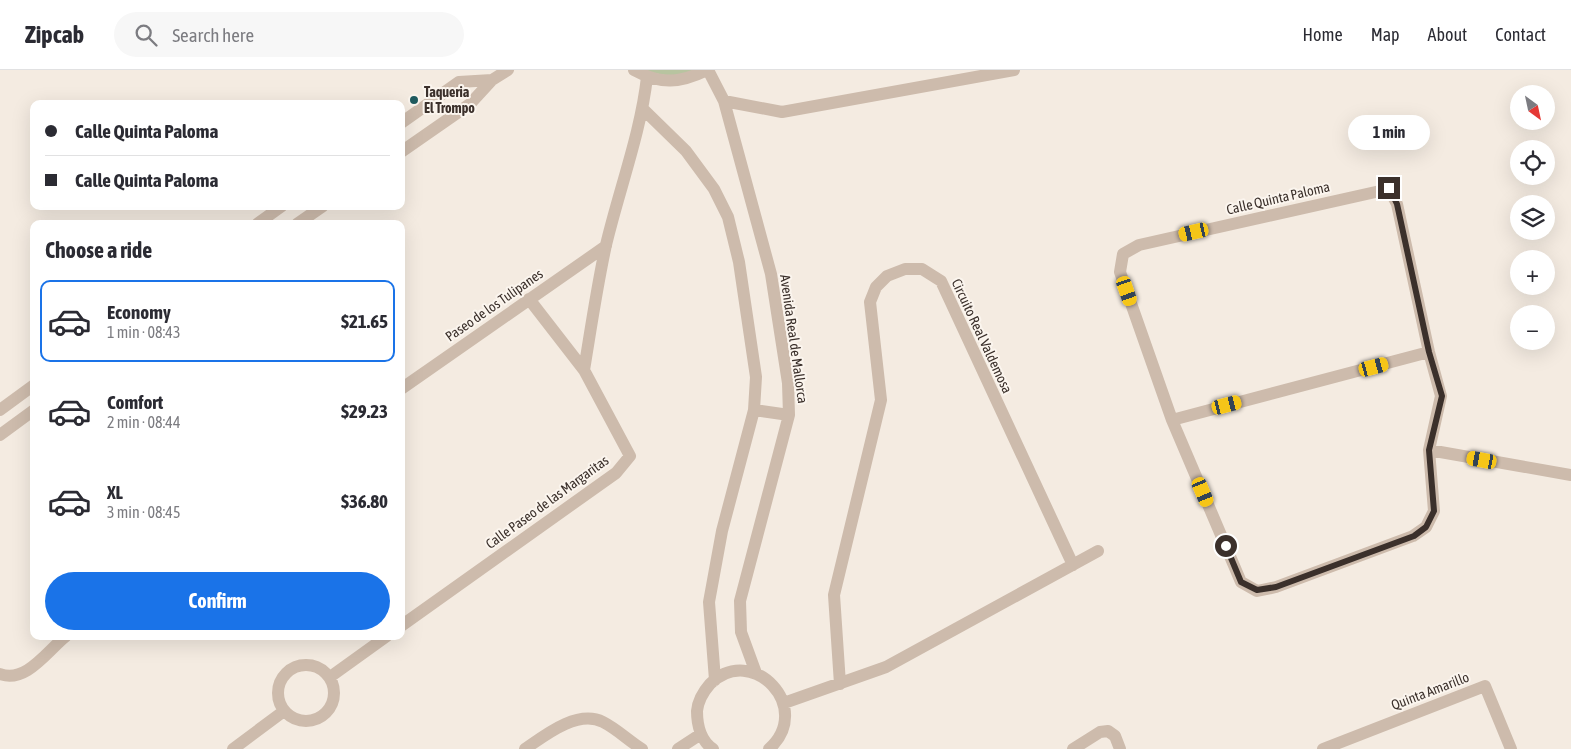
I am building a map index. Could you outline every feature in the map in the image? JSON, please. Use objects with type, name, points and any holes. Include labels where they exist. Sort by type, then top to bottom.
[{"type":"street","points":[[405,149],[470,104],[492,80],[508,70]]},
{"type":"street","points":[[634,70],[647,77],[666,81],[688,79],[707,70]]},
{"type":"street","name":"Avenida Real de Mallorca","points":[[707,70],[724,101],[770,274],[788,383],[789,414],[740,601],[740,632],[756,673]]},
{"type":"street","points":[[724,101],[782,112],[1014,70]]},
{"type":"street","points":[[584,370],[606,246],[630,151],[643,109],[647,77]]},
{"type":"street","points":[[405,120],[460,82],[492,80]]},
{"type":"street","points":[[643,109],[686,151],[714,189],[728,217],[739,262],[754,367],[754,410],[722,531],[709,602],[715,680]]},
{"type":"street","name":"Calle Quinta Paloma","points":[[1389,188],[1397,204],[1429,352],[1442,396],[1429,450],[1434,511],[1426,527],[1414,536],[1276,587],[1257,590],[1241,582],[1172,420],[1120,272],[1123,254],[1139,245],[1389,188]]},
{"type":"street","points":[[263,220],[276,210]]},
{"type":"street","points":[[303,220],[316,210]]},
{"type":"street","name":"Paseo de los Tulipanes","points":[[405,387],[606,246]]},
{"type":"street","name":"Circuito Real Valdemosa","points":[[840,684],[834,595],[881,400],[870,302],[876,286],[887,276],[905,269],[922,269],[940,281],[1072,565]]},
{"type":"street","name":"Calle Paseo de las Margaritas","points":[[405,623],[616,473],[630,456],[584,370],[529,300]]},
{"type":"street","points":[[1172,420],[1429,352]]},
{"type":"street","points":[[0,410],[30,388]]},
{"type":"street","points":[[754,410],[789,414]]},
{"type":"street","points":[[0,435],[30,413]]},
{"type":"street","points":[[1429,450],[1571,475]]},
{"type":"street","points":[[784,703],[886,667],[1098,551]]},
{"type":"street","points":[[0,674],[22,673],[39,662],[62,640]]},
{"type":"street","points":[[330,677],[381,640]]},
{"type":"street","points":[[306,664],[324,670],[334,686],[334,696],[327,713],[310,721],[300,721],[284,711],[277,694],[282,676],[289,670],[306,664]]},
{"type":"street","points":[[713,749],[701,734],[697,720],[698,704],[704,690],[715,680],[728,673],[742,671],[756,673],[768,680],[778,690],[784,703],[786,718],[782,732],[774,747]]},
{"type":"street","name":"Quinta Amarillo","points":[[1323,749],[1485,686],[1511,749]]},
{"type":"street","points":[[233,749],[284,711]]},
{"type":"street","points":[[525,749],[548,733],[575,719],[602,721],[642,749]]},
{"type":"street","points":[[1073,749],[1100,732],[1108,731],[1115,736],[1120,749]]},
{"type":"street","points":[[678,749],[701,734]]},
{"type":"green space","points":[[636,70],[704,70],[688,79]]},
{"type":"place","name":"Taqueria El Trompo","points":[[414,100]]},
{"type":"route","points":[[1226,546],[1241,582],[1257,590],[1276,587],[1414,536],[1426,527],[1434,511],[1429,450],[1442,396],[1429,352],[1397,204],[1389,188]]}]
